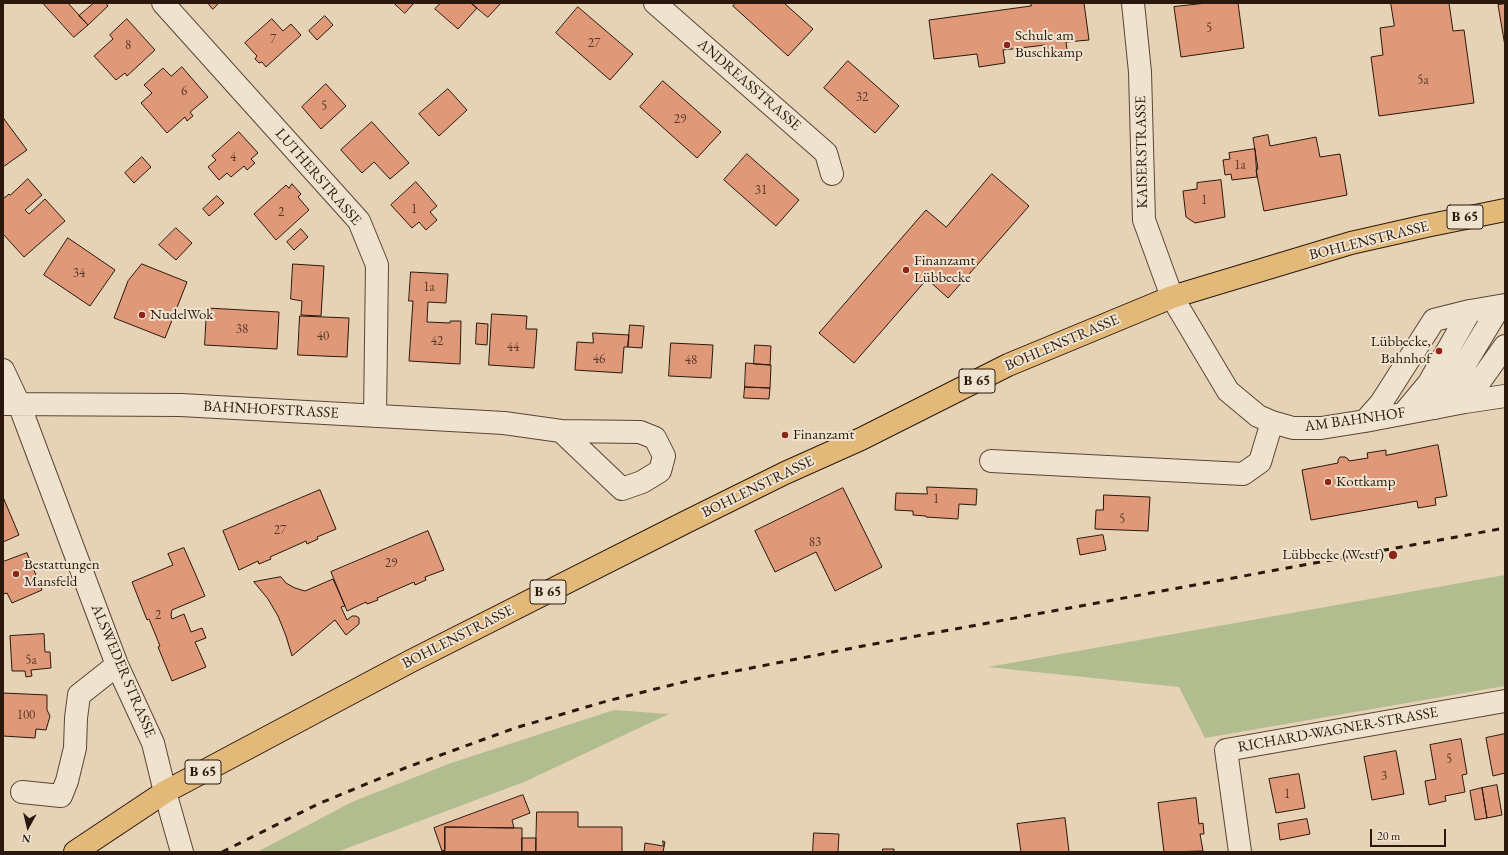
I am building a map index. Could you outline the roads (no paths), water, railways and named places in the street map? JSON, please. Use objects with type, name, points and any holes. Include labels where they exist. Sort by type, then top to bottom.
[{"type":"main road","name":"BOHLENSTRASSE","points":[[75,852],[165,792],[411,661],[778,476],[861,438],[1008,366],[1172,297],[1351,243],[1505,210]]},
{"type":"street","name":"LUTHERSTRASSE","points":[[163,3],[359,221],[377,265],[375,416]]},
{"type":"street","name":"ANDREASSTRASSE","points":[[655,3],[826,153],[832,174]]},
{"type":"street","name":"KAISERSTRASSE","points":[[1133,3],[1140,72],[1144,220],[1172,297]]},
{"type":"street","name":"AM BAHNHOF","points":[[1172,297],[1228,391],[1258,416],[1272,422],[1293,428],[1321,428],[1505,396]]},
{"type":"street","points":[[1365,421],[1381,404],[1434,320],[1502,305]]},
{"type":"street","points":[[1435,408],[1459,374],[1502,305]]},
{"type":"street","points":[[1404,414],[1429,383],[1470,311]]},
{"type":"street","points":[[1465,402],[1505,346]]},
{"type":"street","points":[[3,370],[11,404]]},
{"type":"street","name":"BAHNHOFSTRASSE","points":[[11,404],[181,405],[504,423],[560,431]]},
{"type":"street","name":"ALSWEDER STRASSE","points":[[11,404],[117,665],[153,743],[182,852]]},
{"type":"street","points":[[991,461],[1242,474],[1260,462],[1272,422]]},
{"type":"street","points":[[22,792],[61,796],[68,781],[75,748],[76,718],[79,695],[117,665]]},
{"type":"street","name":"RICHARD-WAGNER-STRASSE","points":[[1240,852],[1226,750],[1505,701]]},
{"type":"railway","points":[[222,852],[318,804],[405,768],[515,728],[607,701],[700,678],[868,645],[1505,528]]},
{"type":"place","name":"Schule am Buschkamp","points":[[1007,45]]},
{"type":"place","name":"Finanzamt Lübbecke","points":[[906,270]]},
{"type":"place","name":"NudelWok","points":[[142,315]]},
{"type":"place","name":"Lübbecke, Bahnhof","points":[[1439,351]]},
{"type":"place","name":"Finanzamt","points":[[785,435]]},
{"type":"place","name":"Kottkamp","points":[[1328,482]]},
{"type":"place","name":"Lübbecke (Westf)","points":[[1393,555]]},
{"type":"place","name":"Bestattungen Mansfeld","points":[[16,574]]}]
